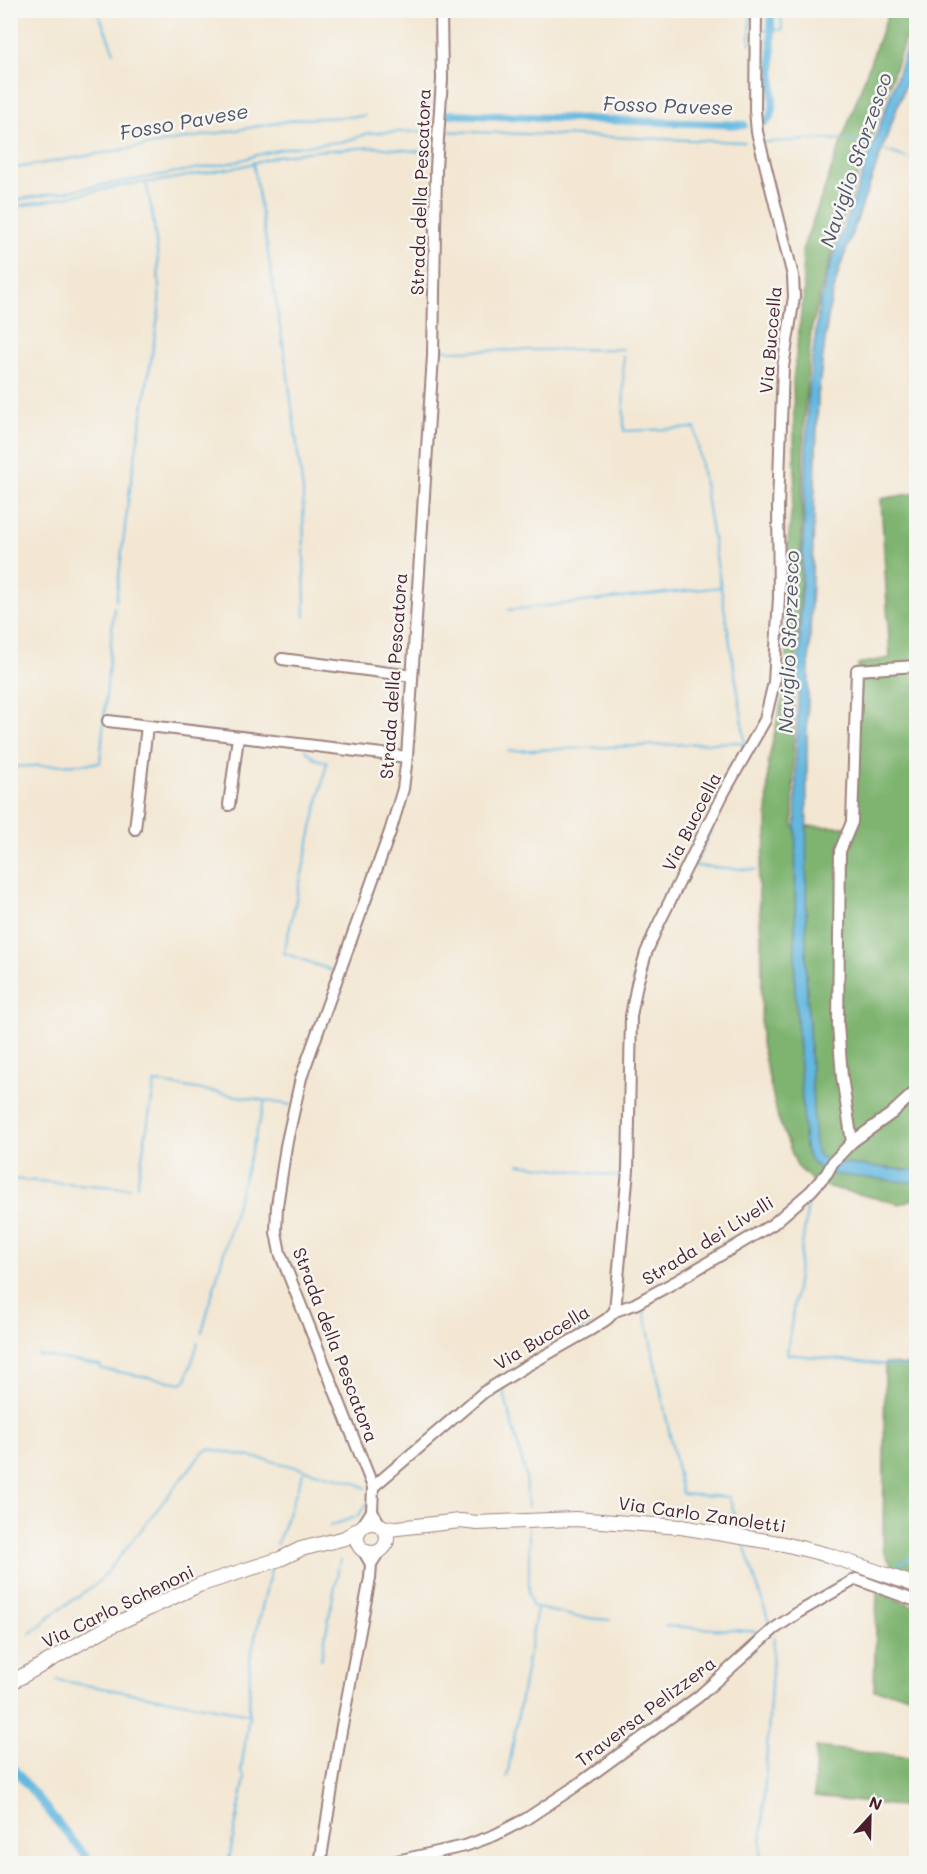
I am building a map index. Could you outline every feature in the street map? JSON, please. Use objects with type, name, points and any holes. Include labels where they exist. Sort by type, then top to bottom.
[{"type":"main road","name":"Via Carlo Zanoletti","points":[[383,1545],[477,1523],[532,1519],[584,1519],[720,1532],[784,1544],[828,1555],[916,1585]]},
{"type":"main road","name":"Via Carlo Zanoletti","points":[[381,1526],[389,1529],[460,1521],[477,1523]]},
{"type":"main road","points":[[372,1523],[381,1526],[386,1533],[383,1545],[372,1552],[361,1548],[357,1538],[361,1527],[372,1523]]},
{"type":"main road","name":"Via Carlo Schenoni","points":[[10,1683],[105,1629],[199,1586],[280,1559],[301,1549],[345,1538],[361,1527]]},
{"type":"main road","name":"Via Carlo Schenoni","points":[[280,1559],[361,1548]]},
{"type":"street","name":"Strada della Pescatora","points":[[373,1487],[280,1253],[276,1232],[277,1206],[286,1146],[301,1078],[390,832],[402,789],[407,757],[433,356],[441,10]]},
{"type":"street","name":"Via Buccella","points":[[373,1487],[484,1392],[607,1319],[615,1311],[628,1170],[631,1016],[637,984],[657,927],[724,792],[765,720],[774,682],[779,597],[778,507],[783,367],[794,297],[793,276],[757,132],[755,110],[756,10]]},
{"type":"street","points":[[282,659],[412,676]]},
{"type":"street","points":[[852,1142],[842,1077],[838,1025],[840,851],[852,822],[857,670],[916,666]]},
{"type":"street","points":[[108,721],[407,757]]},
{"type":"street","points":[[135,829],[147,726]]},
{"type":"street","points":[[229,805],[238,737]]},
{"type":"street","name":"Strada dei Livelli","points":[[615,1311],[635,1305],[773,1224],[811,1191],[852,1142],[891,1114],[916,1091]]},
{"type":"street","points":[[361,1527],[372,1511],[373,1487]]},
{"type":"street","points":[[372,1511],[381,1526]]},
{"type":"street","points":[[320,1863],[371,1564],[383,1545]]},
{"type":"street","points":[[361,1548],[371,1564]]},
{"type":"street","name":"Traversa Pelizzera","points":[[383,1863],[465,1846],[526,1819],[576,1786],[698,1697],[774,1629],[856,1579],[916,1601]]},
{"type":"green space","points":[[889,11],[915,11],[842,221],[811,331],[804,423],[800,607],[794,691],[793,826],[850,827],[858,664],[890,658],[881,499],[916,493],[916,1198],[900,1204],[816,1184],[797,1166],[778,1118],[761,1043],[762,962],[758,878],[767,835],[768,763],[787,676],[787,551],[795,479],[793,380],[804,289],[802,250]]},
{"type":"green space","points":[[885,1363],[916,1366],[916,1577],[893,1568],[883,1550]]},
{"type":"green space","points":[[877,1592],[916,1607],[916,1696],[874,1690]]},
{"type":"green space","points":[[816,1747],[916,1758],[916,1808],[814,1797]]},
{"type":"water","points":[[916,22],[916,55],[839,270],[829,309],[818,395],[807,725],[806,972],[815,1146],[820,1157],[830,1160],[824,1171],[812,1162],[805,1148],[795,988],[796,758],[808,394],[819,307],[829,269]]},
{"type":"water","points":[[836,1163],[916,1171],[916,1183],[829,1174]]},
{"type":"waterway","points":[[97,10],[114,52]]},
{"type":"waterway","points":[[750,10],[750,44]]},
{"type":"waterway","name":"Fosso Pavese","points":[[765,122],[771,116],[773,108],[771,10]]},
{"type":"waterway","points":[[759,30],[782,30],[781,10]]},
{"type":"waterway","name":"Fosso Pavese","points":[[447,114],[744,125]]},
{"type":"waterway","name":"Fosso Pavese","points":[[10,169],[300,119],[365,116]]},
{"type":"waterway","points":[[441,171],[445,152],[444,123]]},
{"type":"waterway","points":[[10,201],[236,162],[287,148],[347,141],[369,133],[435,131]]},
{"type":"waterway","points":[[441,131],[745,142]]},
{"type":"waterway","name":"Naviglio Sforzesco","points":[[762,142],[832,139],[873,146]]},
{"type":"waterway","points":[[10,208],[131,184],[243,166],[278,156],[315,151],[376,147],[434,153]]},
{"type":"waterway","name":"Naviglio Sforzesco","points":[[881,149],[907,158]]},
{"type":"waterway","points":[[912,160],[916,162]]},
{"type":"waterway","points":[[253,162],[287,369],[303,491],[305,617]]},
{"type":"waterway","points":[[116,601],[129,494],[159,311],[157,247],[146,183]]},
{"type":"waterway","points":[[438,335],[443,349],[451,351],[623,349]]},
{"type":"waterway","points":[[623,356],[624,431],[695,428],[745,746]]},
{"type":"waterway","points":[[509,610],[721,587]]},
{"type":"waterway","points":[[10,767],[100,763],[114,607]]},
{"type":"waterway","points":[[508,751],[739,742],[745,748]]},
{"type":"waterway","points":[[306,750],[315,759],[327,762],[284,953],[336,972]]},
{"type":"waterway","points":[[711,830],[694,866],[756,870]]},
{"type":"waterway","points":[[632,982],[637,967]]},
{"type":"waterway","points":[[137,1185],[155,1082],[291,1105]]},
{"type":"waterway","points":[[202,1332],[265,1101]]},
{"type":"waterway","points":[[622,1176],[623,1161]]},
{"type":"waterway","points":[[519,1164],[622,1177]]},
{"type":"waterway","points":[[10,1179],[129,1188]]},
{"type":"waterway","points":[[808,1203],[787,1354],[916,1368]]},
{"type":"waterway","points":[[643,1305],[682,1494],[729,1497],[738,1525]]},
{"type":"waterway","points":[[579,1332],[578,1330],[590,1324]]},
{"type":"waterway","points":[[37,1355],[100,1365],[101,1369],[182,1383],[186,1380],[198,1343]]},
{"type":"waterway","points":[[504,1385],[502,1386],[526,1476],[528,1507]]},
{"type":"waterway","points":[[30,1633],[41,1626],[51,1615],[100,1581],[203,1452],[209,1449],[267,1460],[354,1482],[366,1488]]},
{"type":"waterway","points":[[277,1544],[303,1473]]},
{"type":"waterway","points":[[330,1526],[358,1516],[367,1504]]},
{"type":"waterway","points":[[529,1528],[529,1594],[532,1606],[577,1617],[610,1620]]},
{"type":"waterway","points":[[744,1545],[771,1628]]},
{"type":"waterway","points":[[897,1565],[916,1555]]},
{"type":"waterway","points":[[321,1659],[340,1560]]},
{"type":"waterway","points":[[228,1864],[245,1778],[241,1771],[249,1715],[250,1659],[271,1569]]},
{"type":"waterway","points":[[507,1777],[537,1608]]},
{"type":"waterway","points":[[665,1626],[764,1632]]},
{"type":"waterway","points":[[760,1864],[774,1636]]},
{"type":"waterway","points":[[57,1680],[249,1714]]},
{"type":"waterway","points":[[10,1764],[92,1864]]},
{"type":"waterway","points":[[82,1864],[89,1860]]}]
